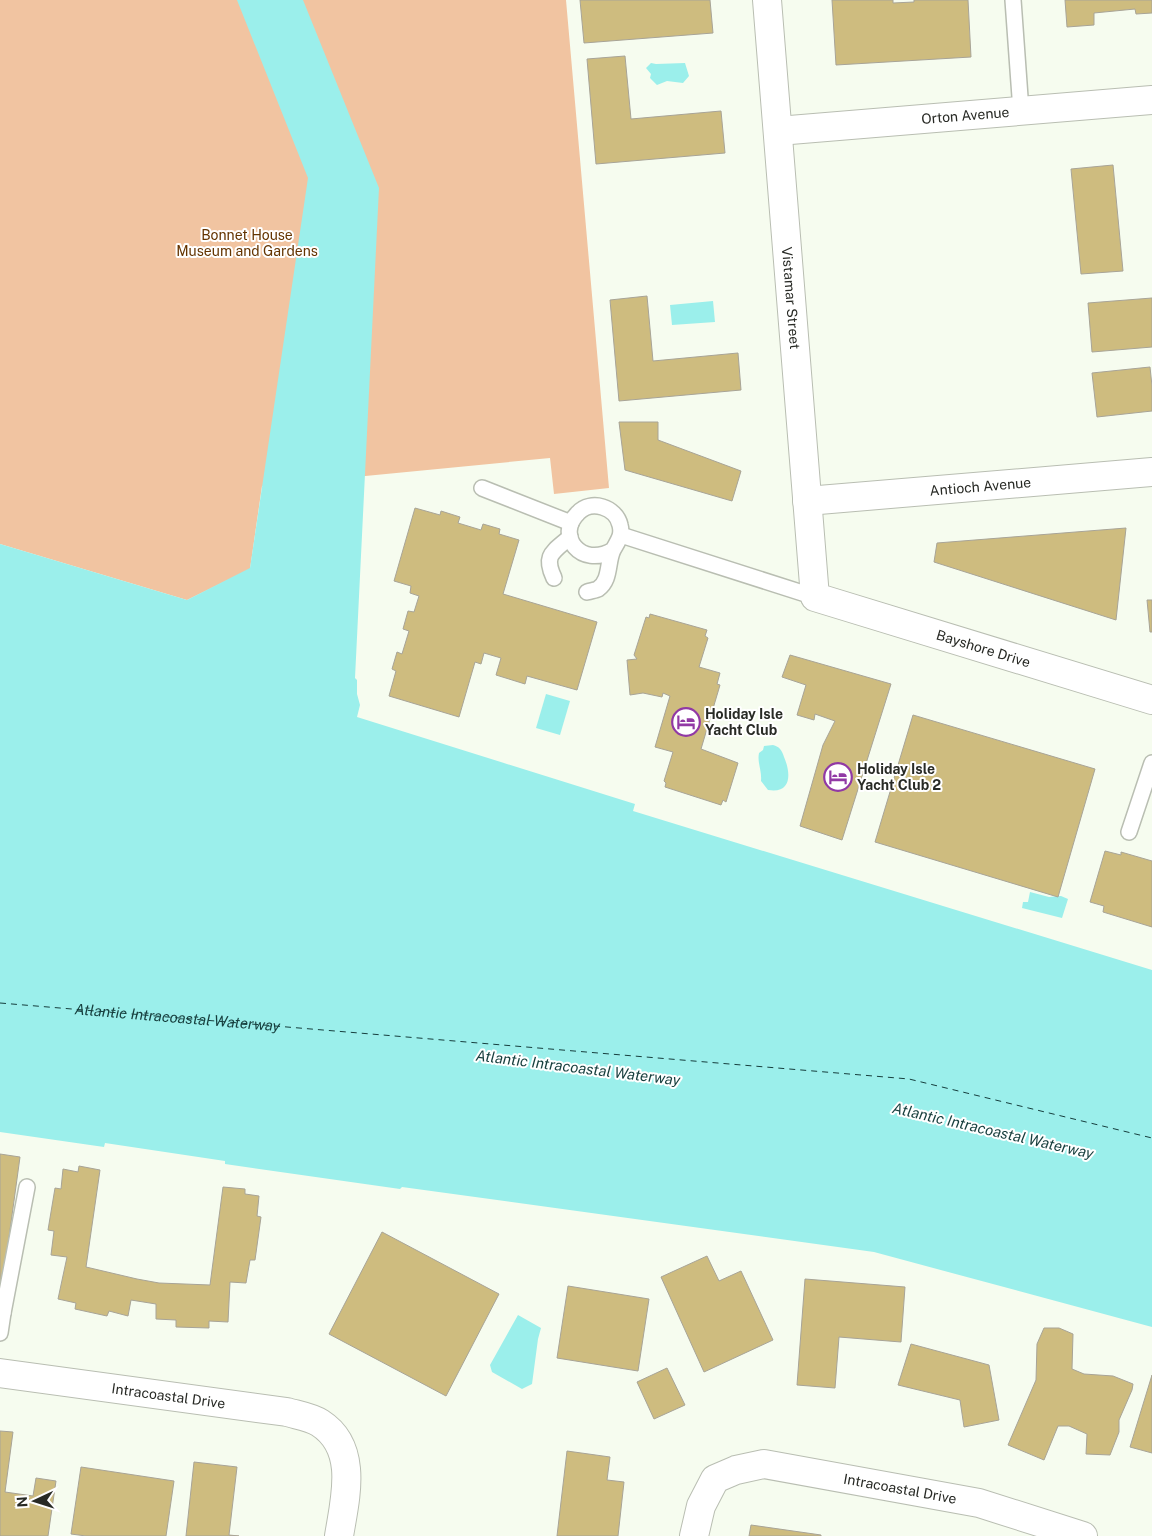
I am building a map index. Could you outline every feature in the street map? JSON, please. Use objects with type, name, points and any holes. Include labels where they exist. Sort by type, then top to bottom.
[{"type":"street","name":"Vistamar Street","points":[[766,0],[815,597]]},
{"type":"street","name":"Orton Avenue","points":[[778,131],[1152,100]]},
{"type":"street","name":"Antioch Avenue","points":[[807,501],[1152,472]]},
{"type":"street","name":"Bayshore Drive","points":[[815,597],[1152,700]]},
{"type":"street","name":"Intracoastal Drive","points":[[0,1373],[287,1412],[320,1423],[332,1433],[340,1445],[345,1459],[347,1478],[339,1536]]},
{"type":"street","name":"Intracoastal Drive","points":[[694,1536],[701,1506],[715,1479],[736,1470],[764,1464],[978,1503],[1083,1536]]},
{"type":"lane","points":[[1012,0],[1021,111]]},
{"type":"lane","points":[[482,488],[570,530]]},
{"type":"lane","points":[[554,578],[548,567],[550,554],[570,530],[576,514],[583,508],[598,506],[612,512],[620,526],[620,535],[618,543],[612,550],[605,555],[596,557],[587,556],[579,552],[573,545],[570,530]]},
{"type":"lane","points":[[620,535],[815,597]]},
{"type":"lane","points":[[587,592],[598,589],[606,579],[612,550]]},
{"type":"lane","points":[[1129,832],[1152,763]]},
{"type":"lane","points":[[0,1333],[2,1313],[27,1187]]},
{"type":"green space","name":"Bonnet House Museum and Gardens","points":[[0,0],[566,0],[609,488],[554,494],[550,458],[262,486],[250,569],[187,600],[0,544]]},
{"type":"water","name":"Atlantic Intracoastal Waterway","points":[[237,0],[303,0],[379,188],[355,678],[357,680],[357,694],[360,705],[357,717],[635,804],[633,811],[1152,970],[1152,1327],[874,1252],[402,1187],[400,1189],[225,1164],[225,1161],[105,1143],[104,1147],[0,1132],[0,544],[187,600],[250,568],[308,178]]},
{"type":"water","points":[[651,63],[685,63],[689,76],[683,83],[667,81],[657,85],[650,78],[651,74],[646,68]]},
{"type":"water","points":[[713,301],[715,322],[672,325],[670,305]]},
{"type":"water","points":[[546,694],[570,701],[560,735],[536,728]]},
{"type":"water","points":[[773,745],[782,752],[788,769],[788,781],[782,789],[768,790],[761,781],[759,753],[763,750],[764,746]]},
{"type":"water","points":[[1030,892],[1049,897],[1061,896],[1068,899],[1062,918],[1022,908],[1023,902],[1028,902]]},
{"type":"water","points":[[518,1315],[541,1328],[532,1384],[522,1389],[492,1372],[490,1365]]},
{"type":"building","points":[[580,0],[710,0],[713,33],[584,43]]},
{"type":"building","points":[[832,0],[893,0],[893,3],[914,2],[914,0],[968,0],[971,57],[836,65]]},
{"type":"building","points":[[1065,0],[1152,0],[1152,13],[1136,14],[1135,9],[1094,13],[1094,25],[1067,27]]},
{"type":"building","points":[[625,56],[631,119],[721,111],[725,153],[596,164],[587,59]]},
{"type":"building","points":[[1113,165],[1123,271],[1081,274],[1071,169]]},
{"type":"building","points":[[647,296],[653,361],[738,353],[741,390],[619,401],[610,300]]},
{"type":"building","points":[[1152,298],[1152,347],[1092,352],[1088,303]]},
{"type":"building","points":[[1150,367],[1152,411],[1097,417],[1092,373]]},
{"type":"building","points":[[619,422],[658,422],[658,440],[741,471],[732,501],[625,470]]},
{"type":"building","points":[[415,508],[440,515],[441,511],[460,517],[458,523],[481,530],[483,524],[500,529],[499,534],[519,540],[503,594],[597,622],[577,690],[527,676],[525,684],[496,675],[501,658],[484,653],[481,664],[475,662],[459,717],[389,696],[396,671],[392,669],[397,652],[402,654],[409,631],[403,629],[408,611],[414,612],[419,596],[410,593],[411,586],[394,581]]},
{"type":"building","points":[[1126,528],[1116,620],[934,562],[937,543]]},
{"type":"building","points":[[1147,600],[1152,600],[1152,632],[1150,632]]},
{"type":"building","name":"Holiday Isle Yacht Club","points":[[650,614],[707,630],[705,636],[708,638],[699,667],[720,673],[717,684],[720,685],[701,749],[738,763],[726,802],[723,800],[721,805],[665,787],[666,783],[664,781],[673,752],[655,747],[670,696],[663,693],[662,697],[643,693],[630,695],[627,660],[637,659],[634,655],[646,617],[649,618]]},
{"type":"building","name":"Holiday Isle Yacht Club 2","points":[[790,655],[891,684],[842,840],[800,826],[823,745],[835,721],[815,714],[814,720],[797,715],[806,685],[782,677]]},
{"type":"building","points":[[913,715],[1095,769],[1058,897],[875,842]]},
{"type":"building","points":[[1105,851],[1121,855],[1121,852],[1152,861],[1152,927],[1103,912],[1104,906],[1090,902]]},
{"type":"building","points":[[0,1154],[20,1157],[0,1303]]},
{"type":"building","points":[[79,1166],[100,1170],[86,1267],[159,1283],[210,1285],[223,1187],[245,1189],[245,1194],[259,1196],[257,1216],[261,1217],[255,1260],[250,1260],[246,1283],[230,1282],[228,1322],[209,1321],[209,1328],[176,1327],[176,1320],[156,1319],[156,1304],[131,1300],[128,1316],[109,1311],[107,1316],[75,1309],[76,1303],[58,1299],[67,1257],[51,1255],[54,1231],[48,1230],[55,1188],[61,1189],[63,1169],[78,1172]]},
{"type":"building","points":[[382,1232],[499,1294],[446,1396],[329,1334]]},
{"type":"building","points":[[707,1256],[719,1281],[741,1271],[773,1340],[704,1372],[661,1277]]},
{"type":"building","points":[[805,1279],[905,1287],[901,1342],[839,1337],[835,1388],[797,1385]]},
{"type":"building","points":[[568,1286],[649,1299],[638,1371],[557,1358]]},
{"type":"building","points":[[1044,1328],[1059,1328],[1073,1334],[1072,1369],[1084,1374],[1113,1376],[1133,1384],[1119,1420],[1119,1432],[1110,1455],[1086,1454],[1087,1434],[1069,1426],[1058,1426],[1044,1460],[1008,1445],[1036,1380],[1037,1344]]},
{"type":"building","points":[[911,1344],[989,1365],[999,1420],[964,1427],[960,1400],[898,1385]]},
{"type":"building","points":[[667,1368],[685,1405],[654,1419],[637,1382]]},
{"type":"building","points":[[1152,1375],[1152,1453],[1130,1447]]},
{"type":"building","points":[[0,1431],[13,1432],[5,1492],[33,1496],[36,1478],[56,1481],[48,1536],[0,1536]]},
{"type":"building","points":[[567,1451],[610,1457],[607,1480],[624,1482],[618,1536],[557,1536]]},
{"type":"building","points":[[194,1462],[237,1467],[229,1535],[239,1536],[186,1536]]},
{"type":"building","points":[[81,1467],[174,1481],[166,1536],[86,1536],[71,1534]]},
{"type":"building","points":[[751,1525],[821,1535],[821,1536],[749,1536]]},
{"type":"ferry route","points":[[0,1003],[909,1079],[1152,1138]]},
{"type":"place","name":"Holiday Isle Yacht Club","points":[[686,722]]},
{"type":"place","name":"Holiday Isle Yacht Club 2","points":[[838,777]]}]
